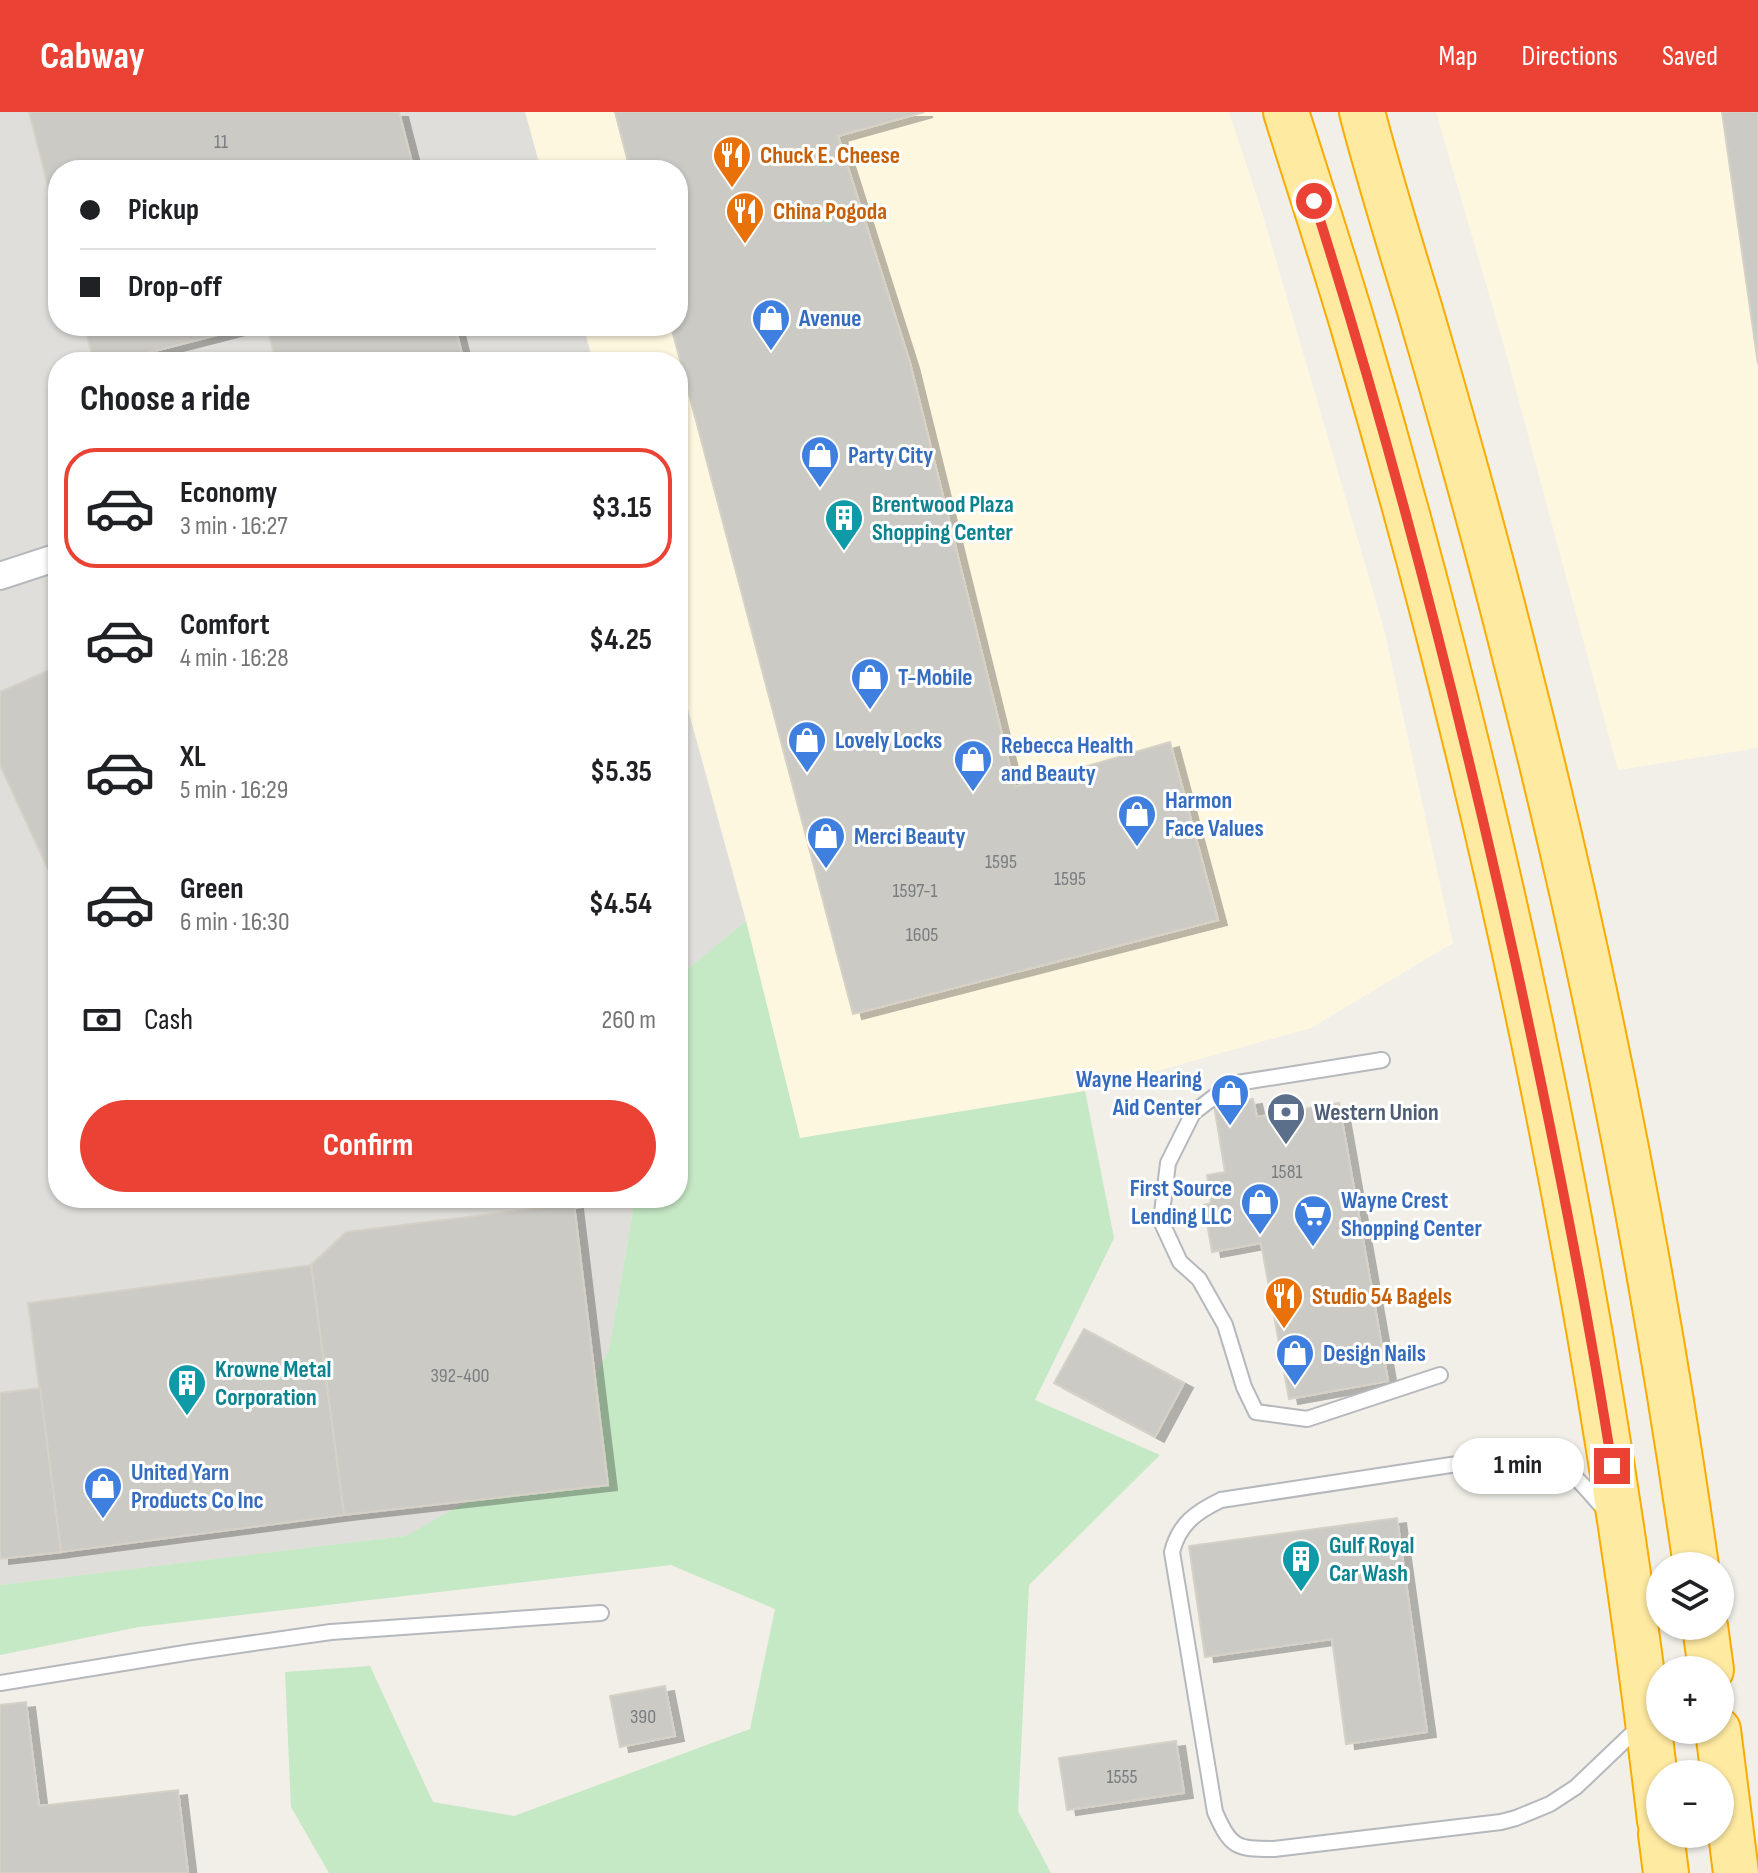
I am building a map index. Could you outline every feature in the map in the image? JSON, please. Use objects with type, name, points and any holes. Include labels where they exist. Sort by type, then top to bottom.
[{"type":"highway","points":[[1286,112],[1381,424],[1478,796],[1532,1038],[1578,1268],[1621,1527],[1646,1712]]},
{"type":"highway","points":[[1362,112],[1453,423],[1548,783],[1627,1149],[1670,1391],[1694,1552]]},
{"type":"highway","points":[[1720,1744],[1736,1873]]},
{"type":"highway","points":[[1663,1848],[1666,1873]]},
{"type":"street","points":[[0,576],[48,560]]},
{"type":"lane","points":[[1382,1060],[1231,1084],[1193,1113],[1168,1163],[1161,1221],[1180,1262],[1199,1279],[1225,1325],[1244,1387],[1256,1412],[1307,1419],[1440,1375]]},
{"type":"lane","points":[[1621,1527],[1568,1471],[1546,1458],[1525,1457],[1490,1459],[1221,1500],[1202,1509],[1187,1523],[1175,1538],[1172,1552],[1215,1812],[1233,1844],[1274,1849],[1516,1818],[1550,1804],[1576,1787],[1646,1720]]},
{"type":"lane","points":[[0,1683],[331,1632],[601,1613]]},
{"type":"shaded area","points":[[0,112],[525,112],[538,160],[48,160],[48,336],[586,336],[590,352],[48,352],[48,1208],[633,1208],[609,1350],[554,1452],[407,1536],[0,1585]]},
{"type":"shaded area","name":"Brentwood Plaza Shopping Center","points":[[525,112],[1229,112],[1261,209],[1384,629],[1453,943],[1311,1028],[1085,1091],[800,1139],[746,921],[688,709],[688,352],[590,352],[586,336],[688,336],[688,160],[538,160]]},
{"type":"shaded area","points":[[1436,112],[1758,112],[1758,748],[1618,770],[1506,353]]},
{"type":"shaded area","points":[[688,709],[746,921],[688,969]]},
{"type":"green space","points":[[746,921],[800,1138],[1085,1091],[1114,1238],[1035,1400],[1160,1455],[1029,1585],[1018,1811],[1051,1873],[329,1873],[291,1807],[285,1672],[370,1666],[433,1802],[514,1816],[750,1729],[775,1609],[671,1565],[139,1627],[0,1655],[0,1585],[406,1536],[554,1452],[609,1350],[633,1208],[688,1208],[688,969]]},
{"type":"building","points":[[29,112],[399,112],[411,160],[48,160],[48,186]]},
{"type":"building","name":"Brentwood Plaza Shopping Center","points":[[615,112],[924,112],[838,136],[910,363],[1015,787],[1170,742],[1218,920],[853,1014],[688,390],[688,352],[678,352],[674,336],[688,336],[688,160],[627,160]]},
{"type":"building","points":[[1722,112],[1758,112],[1758,364]]},
{"type":"building","points":[[87,336],[213,336],[151,352],[91,352]]},
{"type":"building","points":[[270,336],[458,336],[462,352],[274,352]]},
{"type":"building","points":[[48,670],[48,869],[0,765],[0,692]]},
{"type":"building","name":"Wayne Crest Shopping Center","points":[[1253,1099],[1257,1117],[1339,1103],[1388,1381],[1289,1399],[1261,1243],[1212,1252],[1204,1205],[1211,1203],[1207,1175],[1225,1172],[1214,1105]]},
{"type":"building","points":[[541,1208],[574,1208],[608,1485],[344,1515],[311,1265],[346,1232]]},
{"type":"building","name":"Krowne Metal Corporation","points":[[311,1265],[344,1515],[61,1552],[28,1303]]},
{"type":"building","points":[[1084,1329],[1184,1383],[1155,1437],[1054,1383]]},
{"type":"building","points":[[40,1388],[61,1552],[0,1559],[0,1393]]},
{"type":"building","name":"Gulf Royal Car Wash","points":[[1397,1518],[1427,1732],[1346,1744],[1332,1639],[1205,1657],[1189,1546]]},
{"type":"building","points":[[665,1686],[675,1736],[620,1747],[610,1696]]},
{"type":"building","points":[[26,1702],[39,1806],[178,1790],[188,1873],[0,1873],[0,1705]]},
{"type":"building","points":[[1176,1741],[1184,1793],[1067,1810],[1059,1758]]},
{"type":"place","name":"Chuck E. Cheese","points":[[732,189]]},
{"type":"place","name":"China Pogoda","points":[[745,245]]},
{"type":"place","name":"Avenue","points":[[771,352]]},
{"type":"place","name":"Party City","points":[[820,489]]},
{"type":"place","name":"Brentwood Plaza Shopping Center","points":[[844,552]]},
{"type":"place","name":"T-Mobile","points":[[870,711]]},
{"type":"place","name":"Lovely Locks","points":[[807,774]]},
{"type":"place","name":"Rebecca Health and Beauty","points":[[973,793]]},
{"type":"place","name":"Harmon Face Values","points":[[1137,848]]},
{"type":"place","name":"Merci Beauty","points":[[826,870]]},
{"type":"place","name":"Wayne Hearing Aid Center","points":[[1230,1127]]},
{"type":"place","name":"Western Union","points":[[1286,1146]]},
{"type":"place","name":"First Source Lending LLC","points":[[1260,1236]]},
{"type":"place","name":"Wayne Crest Shopping Center","points":[[1313,1248]]},
{"type":"place","name":"Studio 54 Bagels","points":[[1284,1330]]},
{"type":"place","name":"Design Nails","points":[[1295,1387]]},
{"type":"place","name":"Krowne Metal Corporation","points":[[187,1417]]},
{"type":"place","name":"United Yarn Products Co Inc","points":[[103,1520]]},
{"type":"place","name":"Gulf Royal Car Wash","points":[[1301,1593]]},
{"type":"route","points":[[1314,201],[1385,439],[1441,644],[1478,796],[1532,1038],[1581,1284],[1612,1466]]}]
